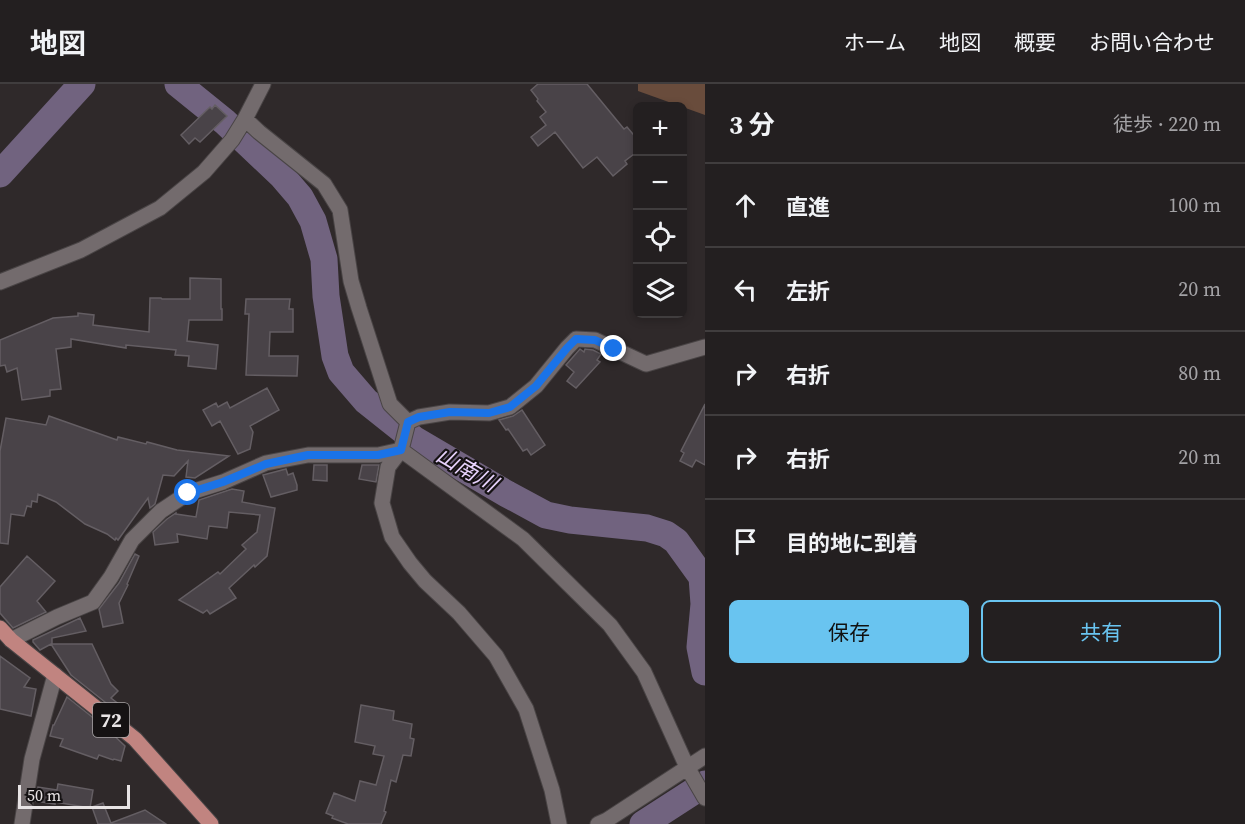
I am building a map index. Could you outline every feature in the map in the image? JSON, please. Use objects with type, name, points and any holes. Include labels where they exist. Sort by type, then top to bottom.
[{"type":"main road","name":"72","points":[[0,628],[11,640],[135,739],[211,824]]},
{"type":"street","points":[[0,282],[81,250],[160,208],[204,172],[232,140],[263,84]]},
{"type":"street","points":[[245,119],[324,184],[340,210],[351,281],[359,308],[390,404],[408,422]]},
{"type":"street","points":[[408,422],[419,417],[450,412],[489,413],[510,407],[536,386],[576,339],[595,340],[645,364],[705,347]]},
{"type":"street","points":[[408,422],[401,450],[388,467],[382,503],[392,537],[425,581],[459,613],[496,656],[526,709],[552,790],[560,824]]},
{"type":"street","points":[[11,640],[93,602],[111,577],[132,540],[161,511],[188,493],[223,482],[266,464],[308,455],[378,455],[401,450],[523,539],[610,625],[644,672],[687,766],[705,798]]},
{"type":"street","points":[[22,824],[32,759],[55,675]]},
{"type":"street","points":[[598,824],[705,756]]},
{"type":"shaded area","points":[[638,84],[705,84],[705,115],[687,109],[687,102],[669,102],[638,91]]},
{"type":"building","points":[[538,84],[587,84],[624,129],[627,127],[633,134],[633,155],[625,161],[627,164],[613,176],[597,157],[583,168],[555,132],[538,146],[531,137],[546,125],[540,117],[546,112],[531,90]]},
{"type":"building","points":[[215,105],[227,116],[200,142],[195,138],[189,144],[181,135],[210,107],[212,109]]},
{"type":"building","points":[[190,278],[221,279],[222,320],[189,320],[187,341],[218,345],[216,369],[188,366],[189,356],[175,355],[176,350],[126,345],[126,348],[71,339],[71,347],[56,349],[61,389],[50,390],[50,396],[22,400],[17,368],[7,372],[5,365],[0,366],[0,340],[53,318],[78,316],[78,313],[94,315],[93,325],[149,332],[150,298],[190,299]]},
{"type":"building","points":[[246,299],[290,299],[289,309],[293,309],[293,332],[270,332],[269,356],[298,356],[297,376],[246,375],[249,314],[245,314]]},
{"type":"building","points":[[580,349],[584,352],[585,349],[593,350],[601,354],[597,360],[600,362],[576,388],[567,381],[574,372],[566,365]]},
{"type":"building","points":[[267,388],[279,410],[250,426],[253,432],[250,449],[238,454],[220,421],[212,426],[203,410],[216,403],[218,407],[227,402],[230,408]]},
{"type":"building","points":[[705,404],[705,465],[696,460],[692,467],[680,461],[684,453],[681,451]]},
{"type":"building","points":[[522,410],[545,445],[531,455],[527,449],[523,451],[499,420],[513,416]]},
{"type":"building","points":[[49,416],[117,440],[118,437],[177,450],[229,456],[195,478],[186,477],[188,461],[174,476],[163,475],[155,504],[150,508],[148,498],[118,540],[85,524],[56,502],[38,494],[37,502],[32,501],[31,507],[27,506],[24,516],[11,514],[8,544],[0,543],[0,451],[6,418],[46,425]]},
{"type":"building","points":[[314,465],[327,465],[327,481],[313,480]]},
{"type":"building","points":[[362,465],[379,465],[376,482],[359,479]]},
{"type":"building","points":[[286,469],[288,475],[293,473],[297,490],[271,497],[263,475]]},
{"type":"building","points":[[232,489],[244,491],[242,502],[275,508],[267,556],[229,588],[236,598],[210,614],[207,610],[203,613],[179,600],[218,572],[220,574],[246,549],[242,545],[257,532],[260,515],[229,512],[227,528],[209,526],[207,539],[177,534],[178,542],[155,545],[153,532],[176,513],[196,517],[199,500]]},
{"type":"building","points":[[135,554],[139,556],[119,603],[123,623],[103,627],[99,609],[119,583]]},
{"type":"building","points":[[27,556],[55,581],[37,601],[46,612],[13,628],[0,613],[0,587]]},
{"type":"building","points":[[80,618],[86,631],[52,638],[52,644],[92,644],[111,684],[118,691],[111,698],[120,705],[115,710],[71,675],[51,644],[40,650],[33,642]]},
{"type":"building","points":[[0,656],[30,678],[24,687],[36,689],[31,716],[0,709]]},
{"type":"building","points":[[67,697],[125,746],[121,761],[99,755],[97,759],[60,746],[63,739],[50,736]]},
{"type":"building","points":[[361,705],[394,711],[393,720],[412,724],[410,738],[414,739],[411,756],[403,755],[396,782],[391,780],[384,811],[386,812],[381,824],[348,824],[326,813],[334,793],[355,801],[360,781],[376,785],[384,756],[373,754],[375,746],[355,742]]},
{"type":"building","points":[[58,784],[93,790],[90,808],[36,801],[38,787],[57,790]]},
{"type":"building","points":[[103,803],[111,823],[145,810],[166,824],[98,824],[92,807]]},
{"type":"waterway","points":[[0,174],[82,84]]},
{"type":"waterway","name":"山南川","points":[[178,84],[225,122],[282,176],[300,197],[313,221],[324,259],[326,296],[335,356],[341,372],[366,401],[415,440],[546,515],[570,520],[647,528],[666,534],[676,541],[702,577],[704,604],[700,647],[705,672]]},
{"type":"waterway","name":"山南川","points":[[643,824],[705,784]]},
{"type":"route","points":[[188,493],[223,482],[266,464],[308,455],[378,455],[401,450],[408,422],[419,417],[450,412],[489,413],[510,407],[536,386],[576,339],[595,340],[614,349]]}]
